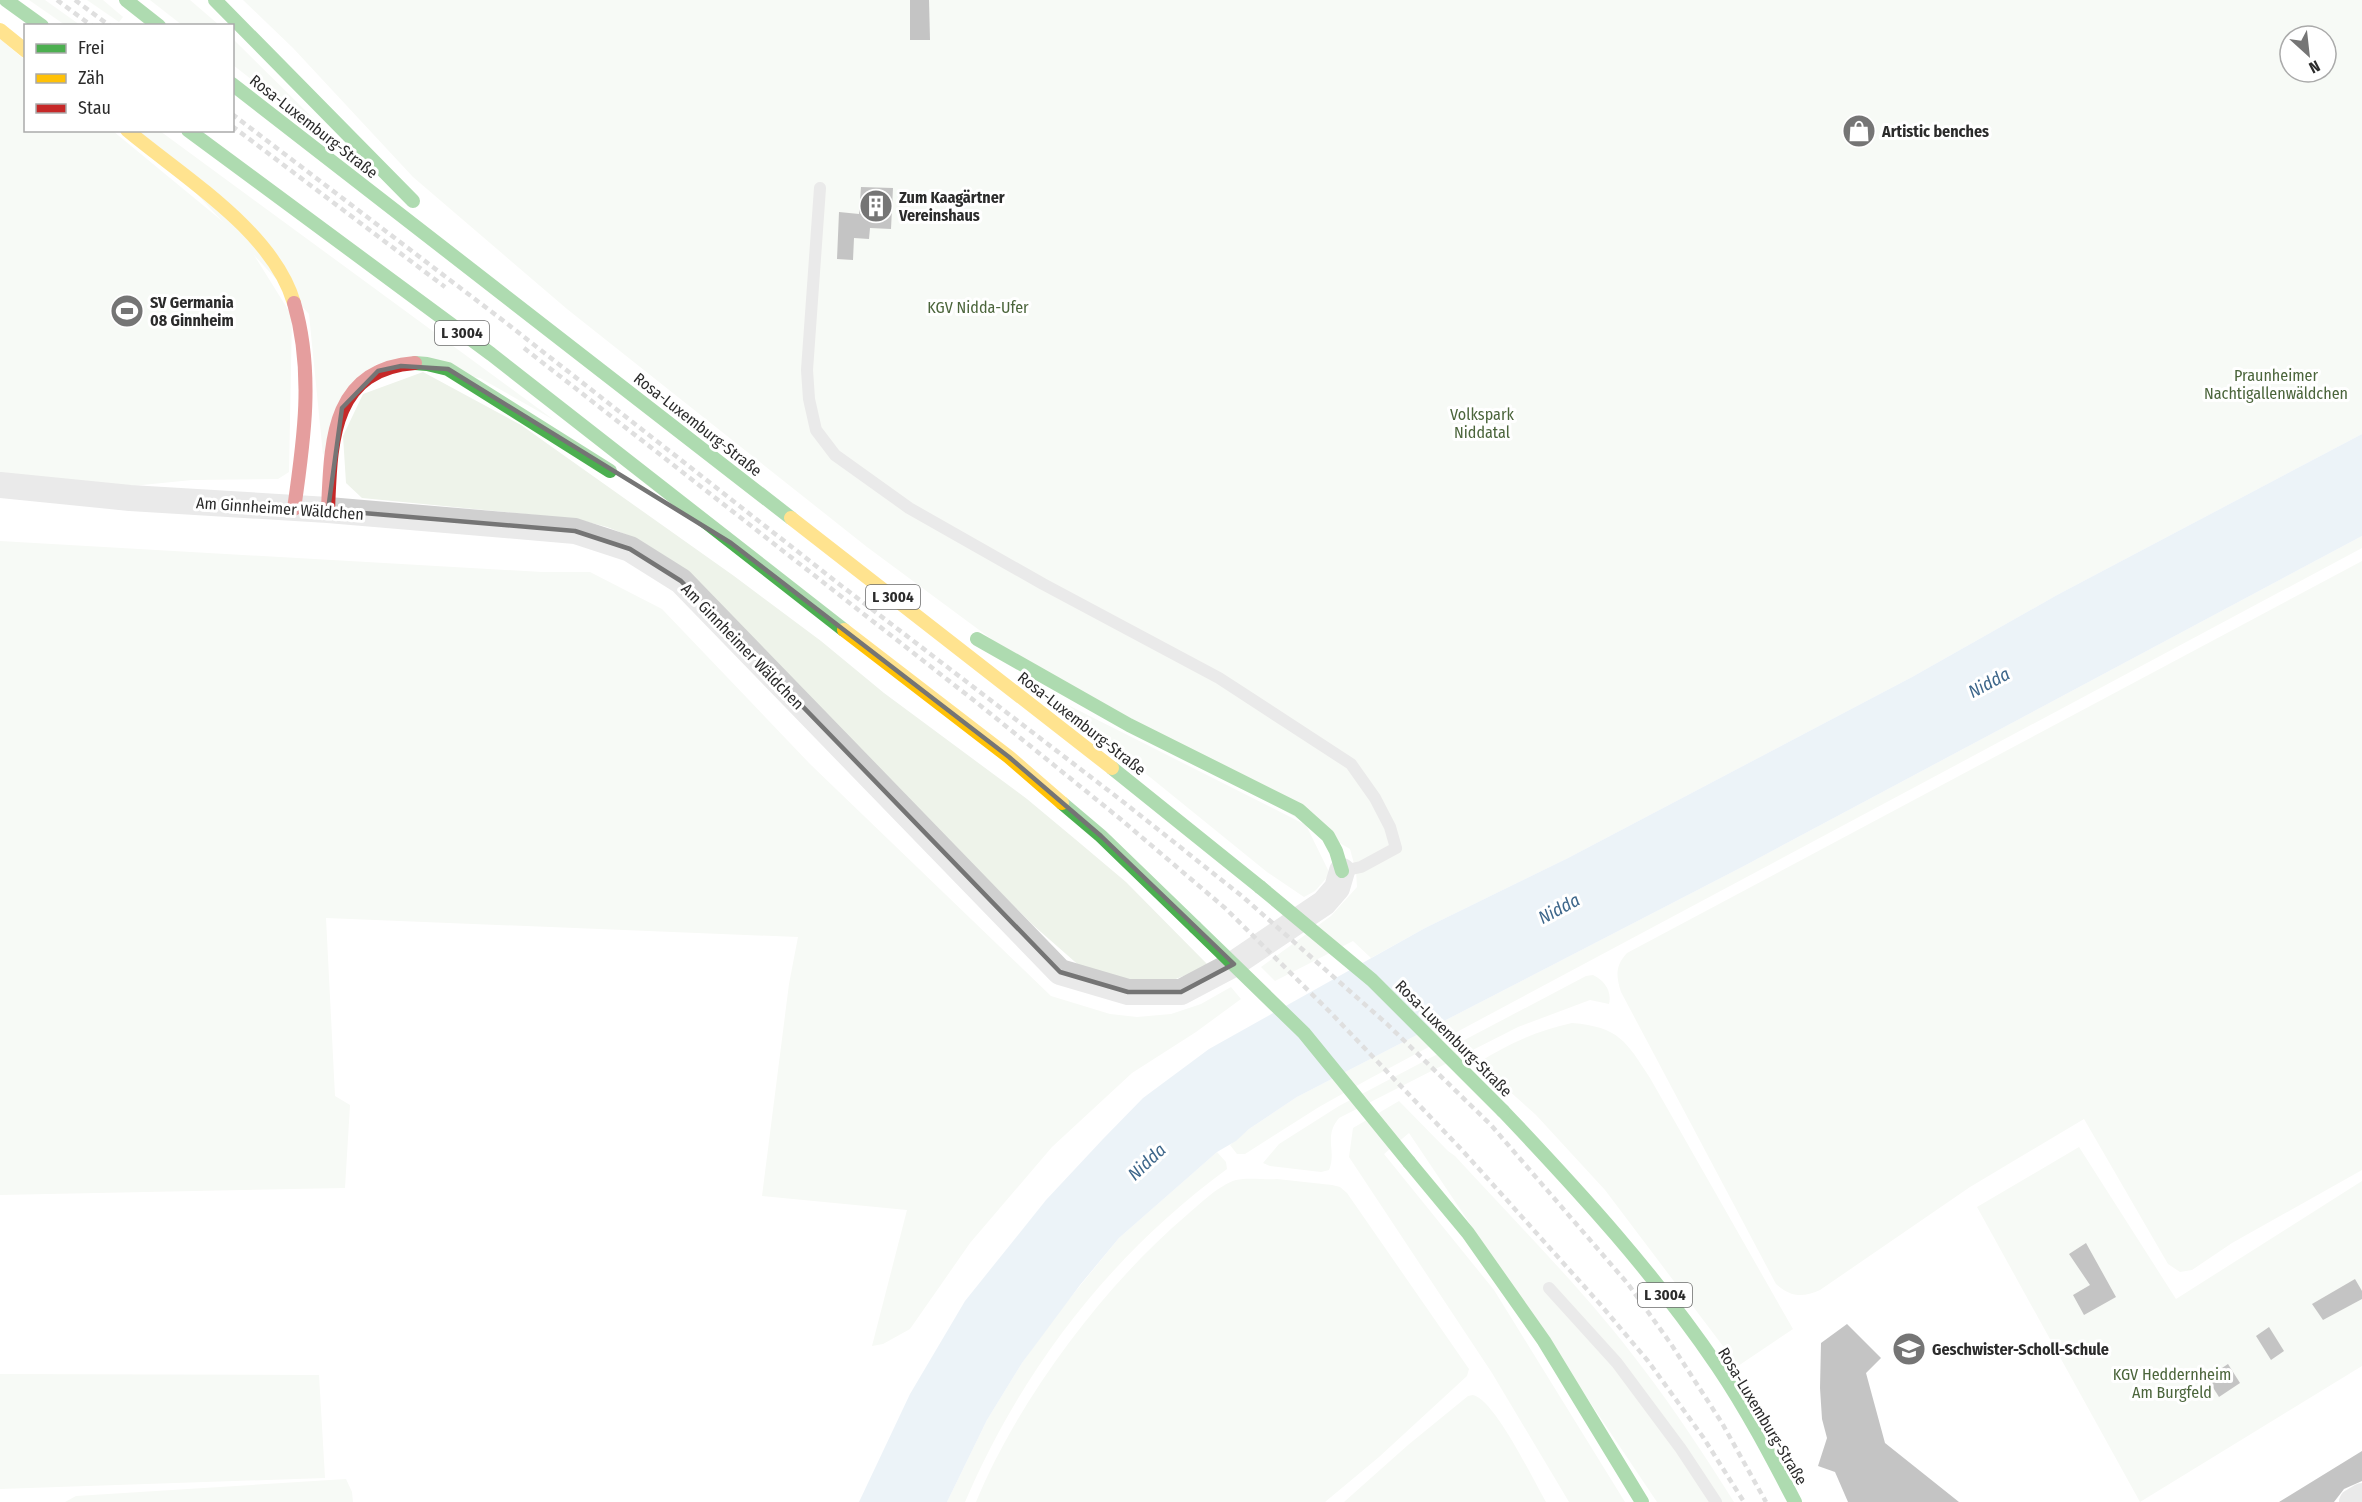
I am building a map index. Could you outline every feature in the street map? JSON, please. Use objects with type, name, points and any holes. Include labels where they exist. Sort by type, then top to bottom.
[{"type":"highway","points":[[6,0],[39,24]]},
{"type":"highway","points":[[126,0],[156,24]]},
{"type":"highway","points":[[215,0],[404,193],[421,207]]},
{"type":"highway","points":[[0,30],[24,49]]},
{"type":"highway","name":"Rosa-Luxemburg-Straße","points":[[234,86],[1139,788],[1372,980],[1581,1192],[1651,1276],[1718,1367],[1758,1433],[1795,1502]]},
{"type":"highway","points":[[129,132],[251,233],[288,285],[299,316],[305,344],[307,373],[294,509]]},
{"type":"highway","name":"L 3004","points":[[191,132],[492,354],[730,543],[1009,757],[1101,836],[1304,1033],[1468,1233],[1544,1341],[1642,1502]]},
{"type":"highway","points":[[471,252],[524,309]]},
{"type":"highway","points":[[328,510],[335,437],[342,408],[357,388],[378,371],[421,363],[448,369],[623,478]]},
{"type":"highway","points":[[642,490],[730,543]]},
{"type":"highway","points":[[851,564],[941,618]]},
{"type":"highway","points":[[961,630],[1129,725],[1299,810],[1320,825],[1330,836],[1342,871]]},
{"type":"street","name":"Am Ginnheimer Wäldchen","points":[[0,485],[130,498],[328,510],[574,531],[630,549],[681,581],[1060,972],[1128,992],[1181,992],[1232,965],[1324,903],[1337,888],[1342,871]]},
{"type":"street","points":[[2352,1502],[2362,1496]]},
{"type":"lane","points":[[820,188],[807,370],[808,389],[816,430],[835,455],[909,508],[1043,584],[1219,678],[1351,764],[1375,798],[1390,827],[1396,848],[1361,867],[1342,871]]},
{"type":"lane","points":[[1549,1288],[1617,1363],[1681,1449],[1716,1502]]},
{"type":"highlighted area","points":[[401,366],[448,369],[731,543],[1009,757],[1101,836],[1234,964],[1181,992],[1128,992],[1060,972],[681,581],[630,549],[575,531],[328,510],[342,408],[378,371]]},
{"type":"green space","points":[[29,0],[45,0],[79,24],[64,24]]},
{"type":"green space","points":[[87,0],[103,0],[123,17],[119,22]]},
{"type":"green space","points":[[150,0],[190,0],[218,24],[181,24]]},
{"type":"green space","name":"Volkspark Niddatal","points":[[243,0],[2362,0],[2362,434],[2057,595],[1912,677],[1568,858],[1425,928],[1371,958],[1353,941],[1275,981],[1261,967],[1331,916],[1357,887],[1356,871],[1350,849],[994,641],[867,547],[567,309],[413,177],[293,48]]},
{"type":"green space","name":"SV Germania 08 Ginnheim","points":[[0,39],[24,59],[24,132],[114,132],[244,239],[292,316],[289,472],[278,479],[192,480],[122,487],[0,478]]},
{"type":"green space","points":[[234,40],[324,129],[320,133],[234,66]]},
{"type":"green space","points":[[139,132],[161,132],[554,420],[480,378],[376,364],[323,455],[309,314]]},
{"type":"green space","points":[[423,372],[521,425],[734,576],[821,641],[884,693],[1027,799],[1075,839],[1126,882],[1209,966],[1168,982],[1140,985],[1091,976],[1033,925],[847,738],[635,538],[607,527],[576,519],[362,498],[346,483],[343,436],[363,394]]},
{"type":"green space","points":[[2362,536],[2362,548],[1367,1080],[1319,1107],[1245,1154],[1237,1154],[1230,1145],[1249,1129],[1297,1097],[1744,866]]},
{"type":"green space","points":[[0,541],[542,572],[590,572],[662,609],[810,764],[1051,996],[1110,1014],[1137,1017],[1171,1014],[1201,1004],[1231,987],[1241,999],[1196,1032],[1132,1073],[1052,1147],[970,1243],[910,1329],[883,1344],[872,1346],[907,1210],[762,1196],[789,984],[798,937],[326,918],[335,1096],[350,1105],[345,1188],[0,1195]]},
{"type":"green space","points":[[2362,561],[2362,1170],[2232,1243],[2192,1270],[2180,1272],[2168,1264],[2084,1119],[1970,1187],[1820,1290],[1797,1295],[1787,1292],[1776,1284],[1621,992],[1618,971],[1620,962],[1627,953]]},
{"type":"green space","points":[[1050,696],[1306,825],[1330,874],[1315,891],[1304,897],[1267,872]]},
{"type":"green space","points":[[1593,975],[1607,987],[1609,1004],[1590,1000],[1518,1027],[1339,1118],[1332,1131],[1332,1157],[1329,1170],[1321,1172],[1270,1166],[1263,1163],[1279,1144],[1339,1106],[1586,976]]},
{"type":"green space","points":[[1572,1023],[1611,1032],[1620,1038],[1634,1054],[1650,1078],[1793,1329],[1738,1366],[1605,1190],[1536,1115],[1478,1063],[1524,1038]]},
{"type":"green space","points":[[1399,1101],[1455,1156],[1598,1312],[1666,1400],[1734,1502],[1657,1502],[1409,1133],[1384,1154],[1494,1290],[1625,1502],[1569,1502],[1492,1373],[1349,1157],[1353,1128]]},
{"type":"green space","name":"KGV Heddernheim Am Burgfeld","points":[[2079,1147],[2176,1299],[2362,1181],[2362,1366],[2140,1502],[1977,1207]]},
{"type":"green space","points":[[1217,1152],[1226,1162],[1227,1169],[1184,1203],[1108,1277],[1042,1361],[988,1453],[965,1502],[947,1502],[987,1420],[1022,1363],[1053,1319],[1119,1238]]},
{"type":"green space","points":[[1241,1179],[1277,1179],[1332,1185],[1340,1187],[1347,1193],[1469,1369],[1467,1376],[1379,1457],[1325,1502],[976,1502],[1015,1424],[1039,1385],[1066,1346],[1125,1275],[1156,1243],[1223,1186]]},
{"type":"green space","points":[[0,1374],[319,1375],[325,1478],[0,1489]]},
{"type":"green space","points":[[1473,1395],[1482,1400],[1502,1425],[1546,1502],[1344,1502],[1408,1445],[1468,1396]]},
{"type":"green space","points":[[346,1479],[352,1492],[353,1502],[65,1502],[76,1496]]},
{"type":"water","name":"Nidda","points":[[2362,434],[2362,536],[1744,866],[1297,1097],[1217,1152],[1119,1238],[1080,1285],[1022,1363],[987,1420],[947,1502],[859,1502],[910,1394],[965,1301],[1046,1200],[1103,1139],[1143,1098],[1209,1049],[1425,928],[1568,858],[1912,677],[2057,595]]},
{"type":"building","points":[[910,0],[929,0],[930,40],[910,40]]},
{"type":"building","name":"Zum Kaagärtner Vereinshaus","points":[[861,187],[893,188],[891,229],[870,228],[869,239],[854,238],[853,260],[837,259],[839,212],[859,214]]},
{"type":"building","points":[[2086,1243],[2116,1297],[2084,1315],[2073,1295],[2090,1285],[2069,1254]]},
{"type":"building","points":[[2355,1279],[2362,1291],[2362,1299],[2323,1320],[2312,1304]]},
{"type":"building","points":[[1847,1324],[1881,1358],[1866,1373],[1885,1443],[1959,1502],[1848,1502],[1835,1472],[1818,1466],[1827,1438],[1822,1419],[1820,1388],[1821,1343]]},
{"type":"building","points":[[2269,1327],[2284,1351],[2271,1360],[2256,1336]]},
{"type":"building","points":[[2228,1364],[2240,1383],[2219,1397],[2207,1378]]},
{"type":"building","points":[[2362,1451],[2362,1481],[2344,1489],[2334,1502],[2279,1502]]},
{"type":"railway","points":[[57,0],[89,24]]},
{"type":"railway","points":[[75,0],[107,24]]},
{"type":"railway","points":[[234,116],[505,322],[839,584],[1126,804],[1243,897],[1387,1024],[1491,1125],[1628,1284],[1671,1344],[1722,1423],[1766,1502]]},
{"type":"railway","points":[[234,128],[445,287]]},
{"type":"railway","points":[[524,348],[976,702],[1118,817],[1225,908],[1330,1012],[1462,1150],[1600,1304],[1648,1361],[1703,1437],[1744,1502]]},
{"type":"traffic: fast","points":[[6,0],[39,24]]},
{"type":"traffic: fast","points":[[126,0],[156,24]]},
{"type":"traffic: fast","points":[[215,0],[413,201]]},
{"type":"traffic: fast","points":[[234,86],[791,518]]},
{"type":"traffic: fast","points":[[191,132],[491,354],[844,630]]},
{"type":"traffic: fast","points":[[415,363],[448,369],[610,471]]},
{"type":"traffic: fast","points":[[977,639],[1129,725],[1299,810],[1328,836],[1336,851],[1342,871]]},
{"type":"traffic: fast","points":[[1112,768],[1260,887]]},
{"type":"traffic: fast","points":[[1062,803],[1101,836],[1195,927]]},
{"type":"traffic: fast","points":[[1260,887],[1372,980],[1503,1111]]},
{"type":"traffic: fast","points":[[1195,927],[1304,1033],[1409,1162]]},
{"type":"traffic: fast","points":[[1503,1111],[1616,1234],[1669,1299],[1739,1400],[1795,1502]]},
{"type":"traffic: fast","points":[[1409,1162],[1468,1233],[1544,1341],[1642,1502]]},
{"type":"traffic: slow","points":[[0,30],[24,49]]},
{"type":"traffic: slow","points":[[130,132],[199,186],[247,229],[267,252],[283,277],[294,303]]},
{"type":"traffic: slow","points":[[791,518],[1112,768]]},
{"type":"traffic: slow","points":[[844,630],[1009,757],[1062,803]]},
{"type":"traffic: jam","points":[[294,303],[304,354],[305,406],[294,509]]},
{"type":"traffic: jam","points":[[328,510],[334,436],[341,414],[351,395],[366,379],[387,368],[415,363]]},
{"type":"place","name":"Artistic benches","points":[[1859,131]]},
{"type":"place","name":"Zum Kaagärtner Vereinshaus","points":[[876,206]]},
{"type":"place","name":"SV Germania 08 Ginnheim","points":[[127,311]]},
{"type":"place","name":"Geschwister-Scholl-Schule","points":[[1909,1349]]},
{"type":"park label","name":"KGV Nidda-Ufer","points":[[978,307]]},
{"type":"park label","name":"Praunheimer Nachtigallenwäldchen","points":[[2276,384]]}]
